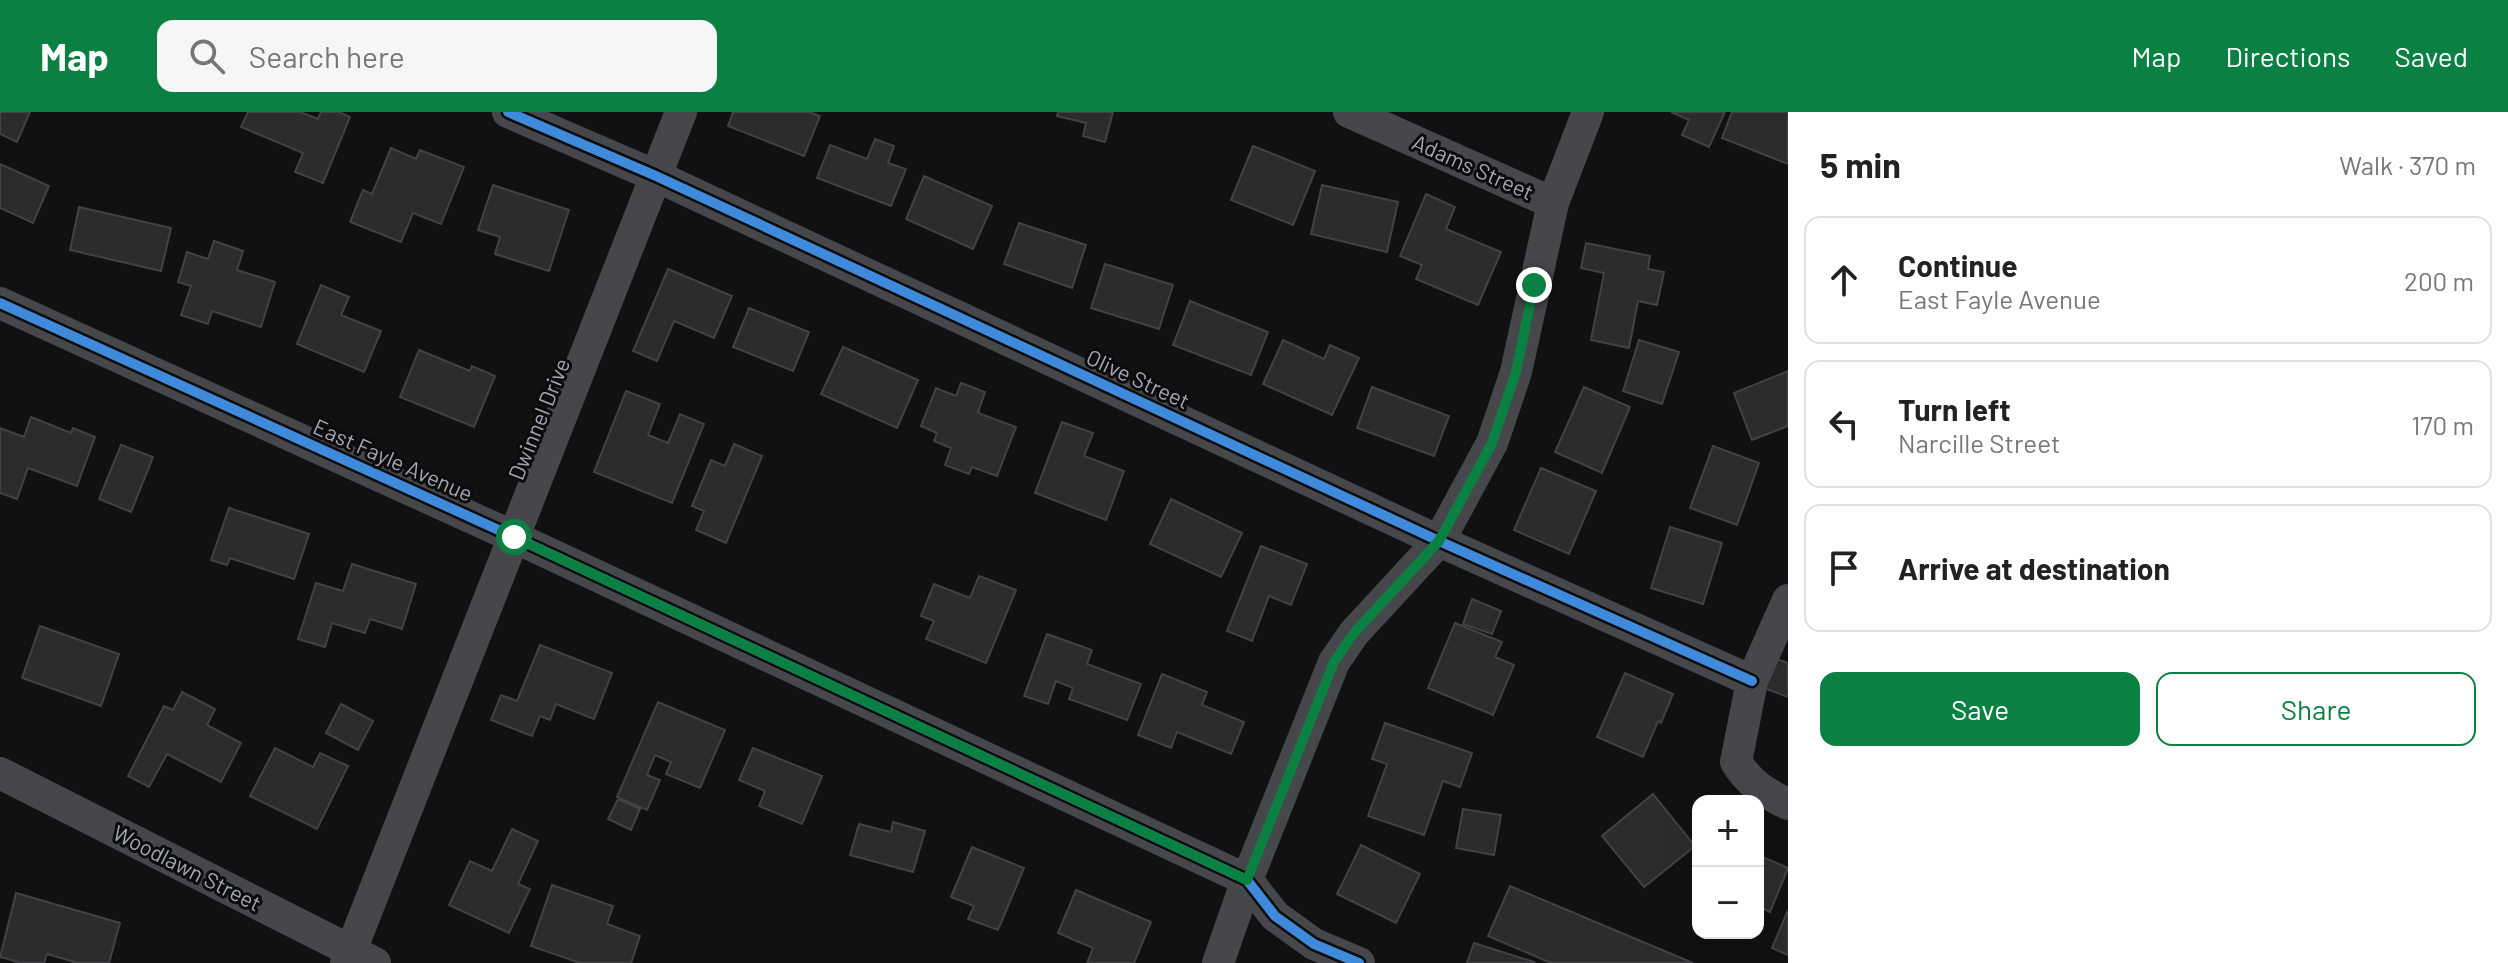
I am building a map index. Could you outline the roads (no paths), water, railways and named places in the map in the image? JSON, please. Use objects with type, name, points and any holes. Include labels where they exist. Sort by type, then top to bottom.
[{"type":"street","name":"Olive Street","points":[[508,112],[656,176],[1439,541],[1752,681]]},
{"type":"street","name":"Dwinnel Drive","points":[[357,959],[514,537],[681,112]]},
{"type":"street","name":"Adams Street","points":[[1349,112],[1553,203]]},
{"type":"street","points":[[1218,963],[1247,880],[1334,662],[1354,633],[1439,541],[1492,443],[1516,372],[1553,203],[1588,112]]},
{"type":"street","name":"East Fayle Avenue","points":[[0,303],[514,537],[1247,880],[1275,916],[1314,944],[1359,963]]},
{"type":"street","points":[[1788,600],[1752,681],[1736,762],[1745,777],[1758,788],[1788,804]]},
{"type":"street","name":"Woodlawn Street","points":[[0,773],[357,959]]}]
